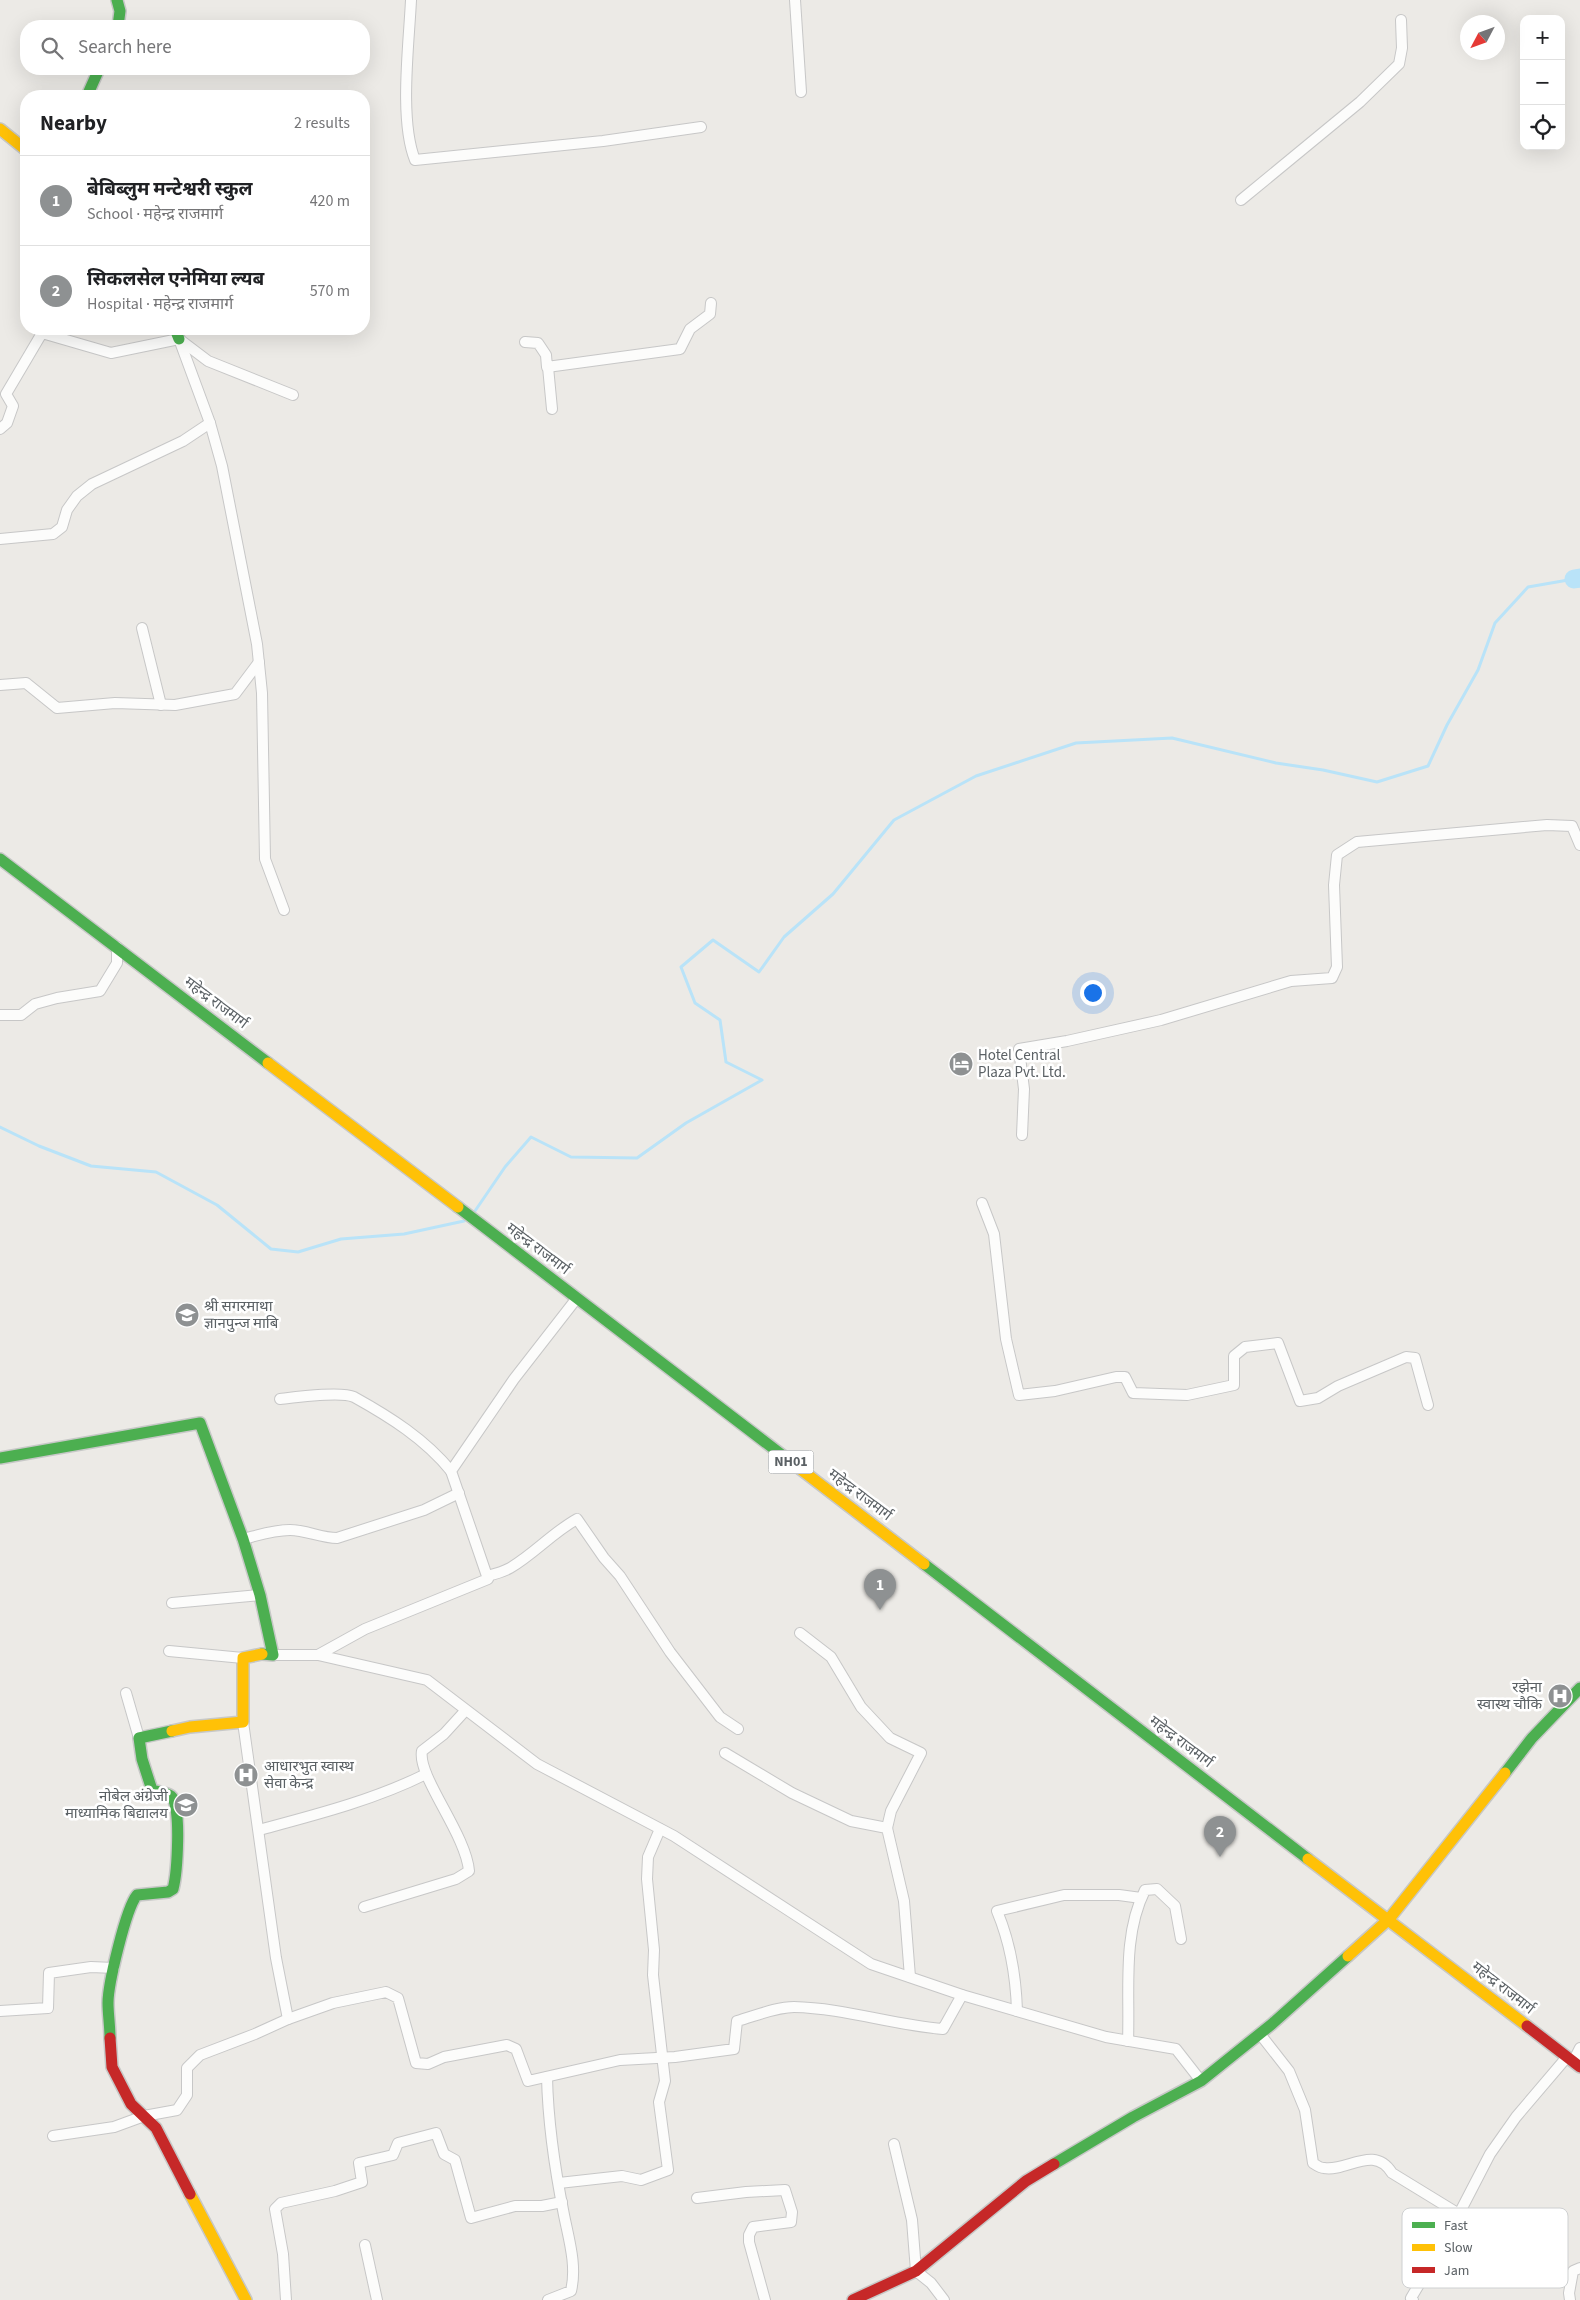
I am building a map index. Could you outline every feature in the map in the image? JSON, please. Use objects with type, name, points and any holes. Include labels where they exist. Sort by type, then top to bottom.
[{"type":"main road","points":[[117,0],[120,11],[119,20]]},
{"type":"main road","points":[[90,90],[96,75]]},
{"type":"main road","points":[[0,130],[20,145]]},
{"type":"main road","name":"महेन्द्र राजमार्ग","points":[[0,859],[117,946],[1573,2062]]},
{"type":"main road","points":[[0,1458],[200,1423],[244,1539],[260,1595],[273,1655],[262,1654],[243,1658],[243,1722],[190,1728],[139,1738],[142,1759],[152,1790],[168,1793],[174,1801],[177,1857],[175,1882],[173,1889],[168,1892],[137,1895],[132,1901],[122,1934],[108,2001],[112,2067],[131,2104],[156,2128],[246,2300]]},
{"type":"main road","points":[[853,2300],[916,2271],[1026,2182],[1133,2117],[1201,2081],[1260,2034],[1388,1919],[1532,1738],[1580,1688]]},
{"type":"street","points":[[412,0],[408,55],[407,118],[409,145],[415,160],[612,140],[701,127]]},
{"type":"street","points":[[795,0],[801,92]]},
{"type":"street","points":[[1241,200],[1360,102],[1399,64],[1402,48],[1400,20]]},
{"type":"street","points":[[548,366],[680,349],[690,329],[710,314],[711,303]]},
{"type":"street","points":[[0,429],[7,423],[13,406],[6,394],[41,335]]},
{"type":"street","points":[[49,335],[111,353],[174,335]]},
{"type":"street","points":[[177,335],[210,423],[222,466],[257,644],[262,693],[265,859],[284,910]]},
{"type":"street","points":[[178,335],[208,361],[294,395]]},
{"type":"street","points":[[525,342],[538,343],[546,355],[552,409]]},
{"type":"street","points":[[0,539],[53,534],[62,527],[68,510],[77,496],[92,484],[183,441],[210,423]]},
{"type":"street","points":[[142,628],[161,705]]},
{"type":"street","points":[[0,685],[26,683],[57,708],[115,703],[175,706],[235,694],[259,662]]},
{"type":"street","points":[[1022,1135],[1024,1089],[1019,1049],[1067,1041],[1161,1020],[1291,981],[1332,978],[1337,967],[1334,885],[1337,855],[1357,842],[1547,825],[1572,826],[1580,845]]},
{"type":"street","points":[[0,1015],[21,1015],[35,1004],[100,991],[117,963],[117,946]]},
{"type":"street","points":[[982,1203],[994,1234],[1006,1339],[1019,1395],[1055,1391],[1116,1377],[1125,1377],[1133,1393],[1188,1395],[1234,1385],[1234,1356],[1245,1347],[1278,1343],[1300,1401],[1318,1398],[1338,1386],[1406,1357],[1415,1358],[1428,1405]]},
{"type":"street","points":[[451,1471],[514,1379],[577,1298]]},
{"type":"street","points":[[280,1399],[346,1394],[412,1433],[438,1455],[451,1471],[488,1579],[365,1629],[318,1655]]},
{"type":"street","points":[[244,1539],[271,1532],[292,1530],[325,1538],[337,1538],[424,1510],[459,1493]]},
{"type":"street","points":[[487,1576],[508,1569],[557,1531],[576,1519],[604,1558],[620,1576],[670,1652],[720,1717],[738,1729]]},
{"type":"street","points":[[172,1603],[260,1595]]},
{"type":"street","points":[[800,1633],[831,1657],[861,1707],[890,1738],[921,1753],[890,1811],[887,1828],[904,1901],[910,1977]]},
{"type":"street","points":[[170,1651],[243,1658]]},
{"type":"street","points":[[273,1655],[318,1655],[426,1680],[537,1764],[660,1829],[871,1964],[962,1995],[1106,2037],[1176,2049],[1201,2081]]},
{"type":"street","points":[[126,1693],[139,1738]]},
{"type":"street","points":[[364,1907],[456,1879],[469,1871],[468,1859],[455,1828],[426,1774],[421,1756],[422,1751],[444,1734],[465,1711]]},
{"type":"street","points":[[243,1722],[276,1958],[288,2018]]},
{"type":"street","points":[[725,1753],[792,1793],[851,1821],[887,1828]]},
{"type":"street","points":[[259,1830],[349,1804],[408,1783],[426,1774]]},
{"type":"street","points":[[559,2184],[622,2176],[641,2180],[668,2170],[659,2102],[664,2081],[663,2058],[653,1975],[654,1950],[647,1879],[648,1857],[660,1829]]},
{"type":"street","points":[[1128,2041],[1129,1947],[1141,1898],[1145,1890],[1157,1889],[1175,1906],[1181,1939]]},
{"type":"street","points":[[1017,2011],[1016,1987],[1006,1933],[997,1911],[1064,1896],[1119,1895],[1141,1898]]},
{"type":"street","points":[[0,2012],[48,2008],[49,1973],[91,1967],[114,1968]]},
{"type":"street","points":[[53,2136],[114,2127],[144,2116],[178,2110],[187,2095],[187,2068],[200,2055],[255,2034],[288,2018],[333,2003],[386,1992],[398,1998],[416,2064],[428,2064],[444,2057],[507,2045],[516,2049],[528,2081],[620,2060],[663,2058],[734,2049],[738,2020],[792,2007],[838,2011],[942,2029],[962,1995]]},
{"type":"street","points":[[1260,2034],[1289,2071],[1305,2110],[1313,2164],[1324,2168],[1372,2159],[1387,2166],[1399,2178],[1449,2208]]},
{"type":"street","points":[[1462,2208],[1490,2154],[1516,2117],[1573,2062],[1580,2048]]},
{"type":"street","points":[[547,2077],[548,2110],[562,2202],[572,2250],[571,2265],[574,2281],[571,2291],[548,2300]]},
{"type":"street","points":[[286,2300],[283,2254],[275,2208],[281,2203],[335,2191],[362,2182],[359,2163],[393,2155],[398,2143],[436,2133],[444,2154],[455,2160],[471,2218],[515,2206],[542,2206],[562,2202]]},
{"type":"street","points":[[894,2144],[912,2220],[916,2271],[931,2283],[944,2300]]},
{"type":"street","points":[[697,2198],[746,2192],[785,2190],[792,2212],[791,2222],[753,2227],[749,2235],[749,2242],[765,2300]]},
{"type":"street","points":[[365,2245],[378,2300]]},
{"type":"street","points":[[1570,2300],[1569,2293],[1573,2271],[1580,2268]]},
{"type":"street","points":[[1413,2300],[1411,2298],[1417,2288]]},
{"type":"waterway","points":[[1574,579],[1580,578]]},
{"type":"waterway","points":[[475,1211],[505,1167],[531,1137],[571,1157],[637,1158],[686,1123],[762,1080],[726,1062],[720,1020],[695,1003],[681,967],[713,940],[759,972],[784,937],[833,894],[894,820],[976,776],[1076,743],[1172,738],[1276,763],[1323,770],[1377,782],[1428,766],[1447,725],[1478,670],[1495,623],[1528,587],[1574,579]]},
{"type":"waterway","points":[[0,1127],[39,1146],[91,1166],[156,1172],[217,1205],[271,1249],[298,1252],[341,1239],[404,1234],[464,1221]]},
{"type":"traffic: fast","points":[[117,0],[120,11],[119,20]]},
{"type":"traffic: fast","points":[[90,90],[96,75]]},
{"type":"traffic: fast","points":[[177,335],[179,339]]},
{"type":"traffic: fast","points":[[0,859],[268,1063]]},
{"type":"traffic: fast","points":[[458,1207],[799,1468]]},
{"type":"traffic: fast","points":[[0,1458],[200,1423],[243,1539],[260,1595],[273,1655],[262,1654]]},
{"type":"traffic: fast","points":[[924,1564],[1308,1859]]},
{"type":"traffic: fast","points":[[1505,1773],[1532,1738],[1580,1688]]},
{"type":"traffic: fast","points":[[110,2038],[108,2003],[111,1980],[118,1947],[133,1903],[137,1895],[168,1892],[173,1889],[178,1840],[177,1812],[171,1796],[152,1790],[142,1759],[139,1738],[172,1731]]},
{"type":"traffic: fast","points":[[1054,2164],[1133,2117],[1201,2081],[1272,2024],[1348,1956]]},
{"type":"traffic: slow","points":[[0,129],[20,145]]},
{"type":"traffic: slow","points":[[268,1063],[458,1207]]},
{"type":"traffic: slow","points":[[799,1468],[924,1564]]},
{"type":"traffic: slow","points":[[172,1731],[190,1727],[243,1722],[243,1658],[262,1654]]},
{"type":"traffic: slow","points":[[1348,1956],[1389,1919],[1505,1773]]},
{"type":"traffic: slow","points":[[1308,1859],[1527,2026]]},
{"type":"traffic: slow","points":[[190,2194],[246,2300]]},
{"type":"traffic: jam","points":[[1527,2026],[1580,2067]]},
{"type":"traffic: jam","points":[[110,2038],[112,2067],[131,2104],[156,2128],[190,2194]]},
{"type":"traffic: jam","points":[[853,2300],[916,2271],[1026,2181],[1054,2164]]},
{"type":"place","name":"Hotel Central Plaza Pvt. Ltd.","points":[[961,1064]]},
{"type":"place","name":"श्री सगरमाथा ज्ञानपुन्ज माबि","points":[[187,1315]]},
{"type":"place","name":"बेबिब्लुम मन्टेश्वरी स्कुल","points":[[880,1610]]},
{"type":"place","name":"रझेना स्वास्थ चौकि","points":[[1560,1696]]},
{"type":"place","name":"आधारभुत स्वास्थ सेवा केन्द्र","points":[[246,1775]]},
{"type":"place","name":"नोबेल अंग्रेजी माध्यामिक बिद्यालय","points":[[186,1805]]},
{"type":"place","name":"सिकलसेल एनेमिया ल्यब","points":[[1220,1857]]}]
